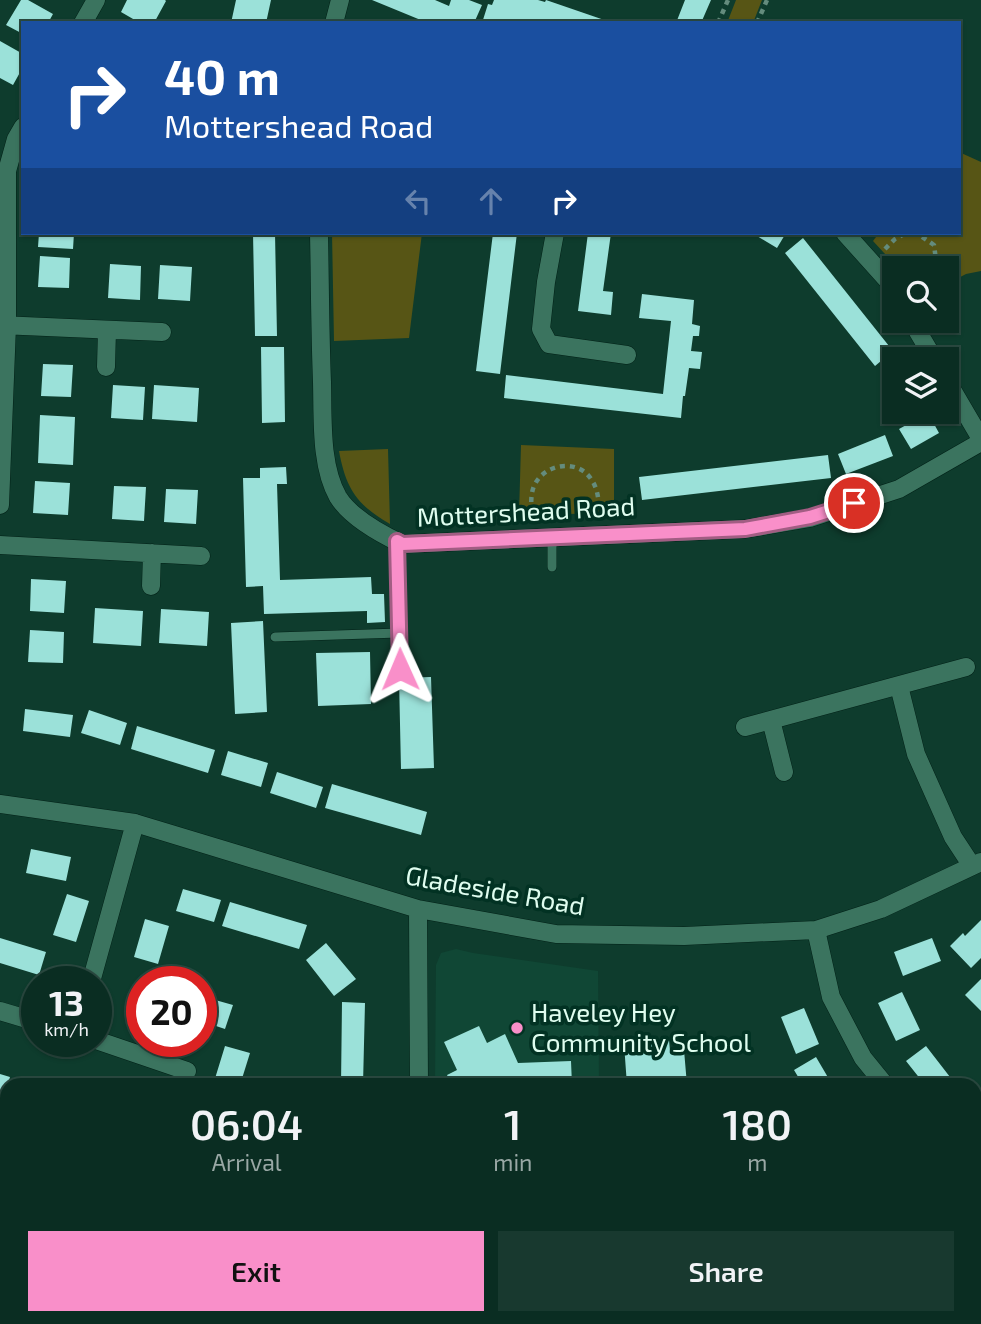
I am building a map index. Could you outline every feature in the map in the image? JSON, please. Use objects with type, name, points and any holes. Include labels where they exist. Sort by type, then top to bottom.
[{"type":"street","points":[[84,21],[96,0]]},
{"type":"street","points":[[335,21],[340,0]]},
{"type":"street","points":[[0,505],[6,171],[21,130]]},
{"type":"street","name":"Mottershead Road","points":[[319,235],[323,410],[328,475],[340,500],[361,520],[402,544],[745,529],[810,517],[899,489],[981,440]]},
{"type":"street","points":[[555,235],[541,329],[549,344],[627,355]]},
{"type":"street","points":[[847,235],[882,274]]},
{"type":"street","points":[[3,326],[162,332]]},
{"type":"street","points":[[106,367],[107,330]]},
{"type":"street","points":[[959,402],[981,440]]},
{"type":"street","points":[[0,545],[201,556]]},
{"type":"street","points":[[151,586],[152,553]]},
{"type":"street","points":[[745,727],[966,667]]},
{"type":"street","points":[[899,686],[916,754],[953,837],[977,864]]},
{"type":"street","points":[[771,720],[784,772]]},
{"type":"street","name":"Gladeside Road","points":[[0,804],[135,823],[418,909],[556,934],[684,936],[816,930],[881,909],[977,864]]},
{"type":"street","points":[[95,966],[135,823]]},
{"type":"street","points":[[418,909],[419,1078]]},
{"type":"street","points":[[816,930],[831,997],[863,1058],[879,1078]]},
{"type":"street","points":[[0,1010],[21,1017]]},
{"type":"street","points":[[112,1045],[187,1071]]},
{"type":"lane","points":[[552,537],[552,566]]},
{"type":"lane","points":[[397,541],[400,669]]},
{"type":"lane","points":[[275,637],[399,633]]},
{"type":"path","points":[[719,21],[728,0]]},
{"type":"path","points":[[759,21],[767,0]]},
{"type":"path","points":[[872,262],[902,235]]},
{"type":"path","points":[[919,235],[934,245],[935,256]]},
{"type":"path","points":[[533,538],[531,501],[535,484],[545,472],[562,465],[578,468],[591,478],[598,495],[600,535]]},
{"type":"shaded area","points":[[736,0],[762,0],[754,21],[728,21]]},
{"type":"shaded area","points":[[961,153],[981,162],[981,271],[959,278],[959,256],[887,256],[873,241],[878,235],[961,235]]},
{"type":"shaded area","points":[[332,235],[422,235],[409,338],[334,341]]},
{"type":"shaded area","points":[[521,445],[614,449],[614,513],[519,515]]},
{"type":"shaded area","points":[[388,449],[390,524],[369,510],[355,495],[345,476],[339,451]]},
{"type":"shaded area","name":"Haveley Hey Community School","points":[[456,949],[598,971],[599,1078],[435,1078],[436,965],[441,953]]},
{"type":"building","points":[[21,0],[28,0],[53,14],[49,21],[21,21],[21,33],[6,25]]},
{"type":"building","points":[[127,0],[166,1],[155,21],[137,21],[121,12]]},
{"type":"building","points":[[236,0],[271,0],[266,21],[231,21]]},
{"type":"building","points":[[372,0],[435,0],[449,6],[451,0],[469,0],[482,5],[475,21],[423,21]]},
{"type":"building","points":[[494,0],[546,0],[607,21],[483,21],[488,4],[492,5]]},
{"type":"building","points":[[685,0],[711,0],[702,21],[677,21]]},
{"type":"building","points":[[0,41],[21,53],[21,71],[13,85],[0,78]]},
{"type":"building","points":[[39,235],[74,235],[73,249],[38,247]]},
{"type":"building","points":[[253,235],[275,235],[277,336],[255,336]]},
{"type":"building","points":[[493,235],[517,235],[500,374],[476,371]]},
{"type":"building","points":[[588,235],[611,235],[603,291],[613,292],[611,315],[578,311]]},
{"type":"building","points":[[755,235],[785,235],[777,248]]},
{"type":"building","points":[[803,238],[890,347],[882,347],[882,360],[875,366],[785,253]]},
{"type":"building","points":[[40,256],[70,258],[69,288],[38,287]]},
{"type":"building","points":[[110,264],[141,266],[140,300],[108,298]]},
{"type":"building","points":[[160,265],[192,267],[190,301],[158,299]]},
{"type":"building","points":[[642,294],[694,300],[692,324],[700,326],[699,336],[693,336],[691,351],[702,352],[700,369],[689,368],[681,418],[504,398],[506,375],[663,394],[671,321],[639,318]]},
{"type":"building","points":[[261,347],[284,347],[285,422],[262,423]]},
{"type":"building","points":[[43,364],[73,365],[71,397],[41,396]]},
{"type":"building","points":[[113,385],[145,387],[143,420],[111,418]]},
{"type":"building","points":[[154,385],[199,388],[197,422],[152,419]]},
{"type":"building","points":[[40,415],[75,417],[73,465],[38,463]]},
{"type":"building","points":[[908,424],[934,424],[939,433],[911,449],[899,429]]},
{"type":"building","points":[[885,435],[893,456],[846,474],[838,454]]},
{"type":"building","points":[[828,455],[831,478],[642,500],[639,477]]},
{"type":"building","points":[[286,467],[287,484],[277,484],[280,580],[371,577],[372,594],[384,594],[385,622],[367,623],[367,611],[264,614],[263,586],[246,587],[243,478],[260,478],[260,468]]},
{"type":"building","points":[[35,481],[70,483],[68,515],[33,513]]},
{"type":"building","points":[[114,486],[146,487],[144,521],[112,519]]},
{"type":"building","points":[[166,489],[198,490],[196,524],[164,522]]},
{"type":"building","points":[[31,579],[66,581],[64,613],[30,611]]},
{"type":"building","points":[[95,608],[143,611],[141,646],[93,643]]},
{"type":"building","points":[[161,609],[209,612],[207,646],[159,643]]},
{"type":"building","points":[[263,621],[267,712],[235,714],[231,623]]},
{"type":"building","points":[[30,630],[64,632],[63,663],[28,662]]},
{"type":"building","points":[[370,652],[371,704],[318,706],[316,653]]},
{"type":"building","points":[[431,677],[434,768],[401,769],[399,678]]},
{"type":"building","points":[[25,709],[73,715],[70,737],[23,731]]},
{"type":"building","points":[[89,710],[127,723],[120,745],[81,733]]},
{"type":"building","points":[[137,726],[215,750],[208,773],[131,749]]},
{"type":"building","points":[[228,751],[268,763],[261,787],[221,775]]},
{"type":"building","points":[[277,772],[323,787],[316,808],[270,793]]},
{"type":"building","points":[[332,784],[427,812],[421,835],[325,808]]},
{"type":"building","points":[[31,849],[71,857],[66,881],[26,873]]},
{"type":"building","points":[[183,889],[221,900],[214,922],[176,911]]},
{"type":"building","points":[[67,894],[89,901],[76,942],[53,935]]},
{"type":"building","points":[[230,902],[307,925],[299,949],[222,926]]},
{"type":"building","points":[[145,919],[169,926],[158,964],[134,957]]},
{"type":"building","points":[[981,920],[981,958],[971,968],[950,946]]},
{"type":"building","points":[[0,938],[46,952],[42,966],[21,966],[21,969],[0,963]]},
{"type":"building","points":[[932,938],[941,961],[903,976],[894,952]]},
{"type":"building","points":[[326,943],[356,979],[334,996],[306,960]]},
{"type":"building","points":[[981,979],[981,1011],[965,995]]},
{"type":"building","points":[[902,992],[920,1030],[896,1041],[878,1003]]},
{"type":"building","points":[[217,1000],[233,1005],[225,1029],[217,1026]]},
{"type":"building","points":[[342,1002],[365,1003],[363,1078],[341,1078]]},
{"type":"building","points":[[804,1008],[819,1044],[796,1054],[781,1017]]},
{"type":"building","points":[[479,1026],[487,1043],[505,1034],[518,1063],[571,1061],[572,1078],[448,1078],[447,1075],[457,1070],[444,1042]]},
{"type":"building","points":[[669,1040],[670,1051],[684,1050],[686,1078],[626,1078],[624,1044]]},
{"type":"building","points":[[225,1046],[250,1053],[242,1078],[215,1078]]},
{"type":"building","points":[[926,1046],[951,1078],[919,1078],[906,1061]]},
{"type":"building","points":[[816,1057],[828,1078],[799,1078],[794,1070]]},
{"type":"place","name":"Haveley Hey Community School","points":[[517,1028]]},
{"type":"route","points":[[400,669],[397,541],[402,544],[745,529],[810,517],[854,503]]}]
